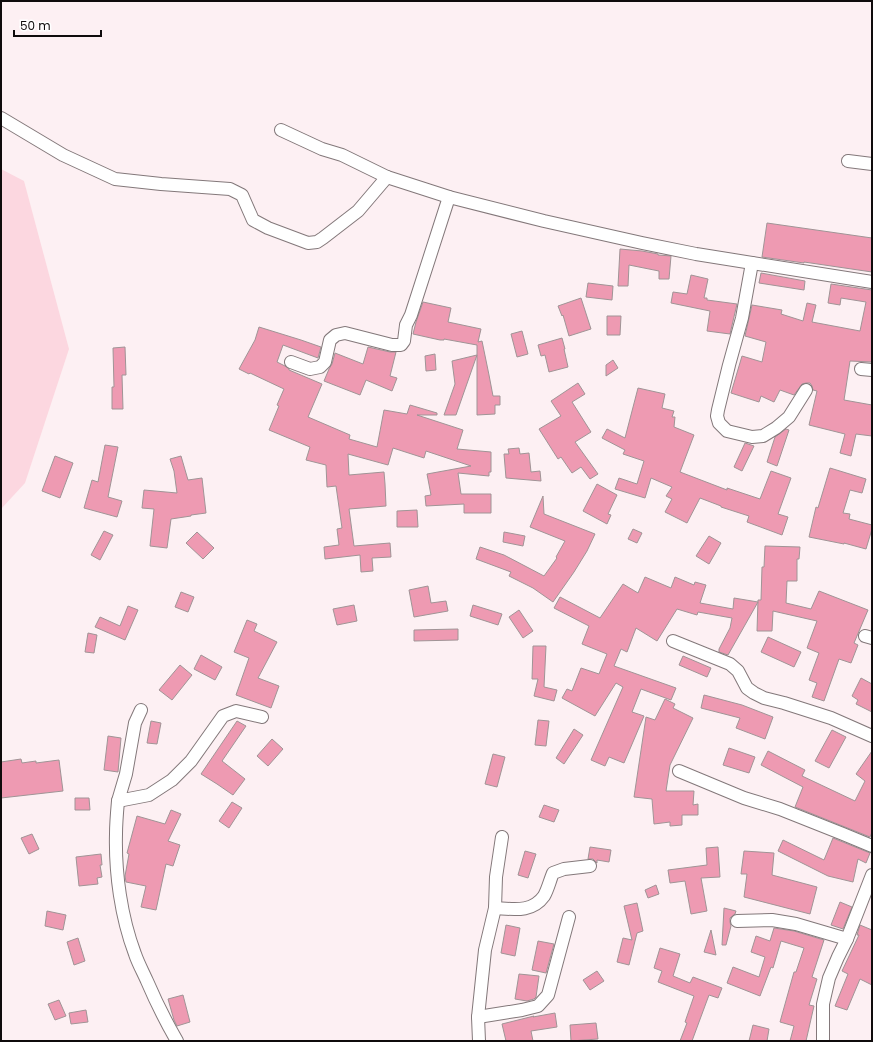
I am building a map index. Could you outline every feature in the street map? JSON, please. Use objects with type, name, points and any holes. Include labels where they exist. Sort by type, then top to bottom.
[{"type":"street","points":[[1,118],[63,155],[115,179],[160,184],[230,188],[242,195],[253,220],[268,228],[308,242],[317,242],[358,211],[388,177]]},
{"type":"street","points":[[281,130],[322,149],[342,155],[388,177],[448,197],[544,221],[696,254],[872,282]]},
{"type":"street","points":[[848,161],[872,164]]},
{"type":"street","points":[[291,362],[310,369],[320,367],[325,362],[330,340],[336,335],[345,333],[392,346],[401,345],[404,341],[406,325],[411,315],[448,197]]},
{"type":"street","points":[[752,263],[742,318],[718,410],[717,416],[719,423],[727,431],[752,437],[763,436],[776,428],[789,417],[806,390]]},
{"type":"street","points":[[673,641],[730,664],[738,670],[748,688],[764,698],[831,718],[872,736]]},
{"type":"street","points":[[141,710],[135,723],[126,774],[118,801],[116,834],[121,902],[127,930],[135,954],[157,1004],[177,1041]]},
{"type":"street","points":[[118,801],[149,795],[172,780],[191,761],[223,716],[236,711],[262,717]]},
{"type":"street","points":[[679,771],[744,798],[780,809],[872,846]]},
{"type":"street","points":[[479,1041],[478,1017],[485,950],[495,908],[496,877],[502,837]]},
{"type":"street","points":[[495,908],[521,909],[533,906],[544,896],[553,873],[564,869],[590,866]]},
{"type":"street","points":[[823,1041],[823,1004],[829,978],[847,939],[872,875]]},
{"type":"street","points":[[478,1017],[538,1006],[548,995],[569,917]]},
{"type":"street","points":[[737,922],[780,921],[796,924],[847,939]]},
{"type":"shaded area","points":[[1,169],[24,181],[69,349],[25,483],[1,509]]},
{"type":"building","points":[[767,223],[872,238],[872,272],[762,257]]},
{"type":"building","points":[[620,249],[671,256],[669,279],[659,279],[659,271],[629,265],[628,286],[618,286]]},
{"type":"building","points":[[761,273],[805,281],[804,290],[759,283]]},
{"type":"building","points":[[691,275],[708,279],[704,298],[707,298],[707,300],[737,304],[730,334],[707,331],[710,311],[671,303],[673,292],[687,294]]},
{"type":"building","points":[[588,283],[613,286],[612,300],[586,297]]},
{"type":"building","points":[[831,284],[872,290],[872,362],[850,361],[844,400],[872,405],[872,436],[856,434],[851,456],[840,453],[845,434],[809,425],[817,391],[813,390],[810,383],[802,384],[794,395],[780,390],[774,402],[761,396],[759,402],[731,393],[742,356],[762,362],[766,342],[745,336],[752,305],[782,310],[781,314],[803,321],[807,303],[816,305],[812,322],[860,331],[866,302],[841,298],[840,305],[828,303]]},
{"type":"building","points":[[581,298],[591,329],[569,336],[563,315],[562,316],[558,306]]},
{"type":"building","points":[[423,302],[451,308],[448,322],[481,329],[478,342],[482,341],[493,396],[500,396],[500,405],[495,405],[495,414],[477,415],[477,345],[444,339],[440,340],[413,334]]},
{"type":"building","points":[[607,316],[621,316],[620,335],[607,335]]},
{"type":"building","points":[[259,327],[321,347],[318,358],[283,345],[277,362],[289,370],[322,384],[308,417],[350,435],[349,439],[377,447],[384,410],[407,414],[410,405],[437,413],[437,415],[417,415],[463,430],[457,449],[491,452],[491,472],[489,472],[489,476],[458,473],[461,494],[491,494],[491,513],[464,513],[464,504],[426,506],[425,496],[431,495],[427,474],[471,466],[426,451],[424,458],[393,448],[388,465],[348,454],[349,475],[384,472],[385,484],[386,506],[349,509],[354,546],[390,543],[391,557],[372,558],[373,571],[361,572],[360,555],[325,559],[324,547],[339,545],[337,529],[342,528],[336,486],[327,487],[326,465],[306,460],[310,447],[269,430],[284,389],[239,369],[255,340]]},
{"type":"building","points":[[522,331],[528,354],[517,357],[511,334]]},
{"type":"building","points":[[562,338],[568,367],[549,372],[545,355],[541,356],[538,345]]},
{"type":"building","points":[[125,347],[126,375],[122,375],[123,409],[112,409],[112,387],[114,387],[113,348]]},
{"type":"building","points":[[368,347],[396,352],[390,376],[397,378],[392,391],[366,380],[360,395],[324,381],[332,364],[335,353],[363,364]]},
{"type":"building","points":[[435,354],[436,370],[426,371],[425,356]]},
{"type":"building","points":[[477,355],[456,415],[444,415],[455,384],[452,361]]},
{"type":"building","points":[[613,360],[618,368],[606,376],[606,365]]},
{"type":"building","points":[[578,383],[585,394],[572,402],[591,432],[575,442],[598,474],[590,479],[581,467],[572,473],[561,457],[558,459],[539,429],[561,416],[551,401]]},
{"type":"building","points":[[638,388],[665,394],[662,408],[674,411],[672,417],[675,417],[674,427],[694,435],[680,472],[727,490],[727,488],[760,499],[771,471],[791,478],[778,514],[788,517],[782,535],[747,522],[749,516],[721,507],[700,498],[687,523],[665,512],[672,499],[666,496],[672,487],[651,478],[645,498],[615,489],[619,478],[637,484],[644,461],[623,454],[625,450],[602,438],[607,429],[625,438]]},
{"type":"building","points":[[786,429],[789,430],[777,466],[767,462],[775,437]]},
{"type":"building","points":[[745,443],[754,446],[742,471],[734,467]]},
{"type":"building","points":[[105,445],[118,447],[108,497],[122,501],[117,517],[84,508],[92,480],[98,482]]},
{"type":"building","points":[[519,448],[520,454],[529,453],[531,472],[540,471],[541,481],[506,478],[504,454],[509,454],[508,449]]},
{"type":"building","points":[[55,456],[73,463],[60,498],[42,491]]},
{"type":"building","points":[[181,456],[188,480],[202,478],[206,513],[171,519],[167,548],[150,546],[154,509],[142,508],[144,490],[177,493],[174,471],[170,459]]},
{"type":"building","points":[[830,468],[866,479],[862,493],[850,490],[843,513],[850,514],[849,519],[872,525],[866,549],[844,543],[809,537],[816,507],[818,508]]},
{"type":"building","points":[[597,484],[617,495],[608,514],[611,515],[607,524],[583,511]]},
{"type":"building","points":[[543,496],[544,514],[595,534],[587,551],[553,602],[533,588],[509,576],[511,572],[476,559],[480,547],[504,555],[544,576],[557,558],[556,557],[565,541],[530,527]]},
{"type":"building","points":[[417,510],[418,527],[397,527],[397,511]]},
{"type":"building","points":[[633,529],[642,533],[637,543],[628,539]]},
{"type":"building","points":[[104,531],[113,535],[100,560],[91,555]]},
{"type":"building","points":[[197,532],[214,548],[203,559],[186,543]]},
{"type":"building","points":[[504,532],[525,536],[523,546],[503,542]]},
{"type":"building","points":[[709,536],[721,543],[709,564],[696,556]]},
{"type":"building","points":[[765,546],[800,547],[799,559],[797,559],[797,581],[787,581],[786,603],[811,609],[819,591],[868,610],[854,643],[858,645],[851,663],[839,659],[824,701],[812,697],[817,683],[809,680],[819,653],[807,648],[817,621],[773,611],[772,631],[757,631],[758,600],[761,600],[762,567],[764,567]]},
{"type":"building","points":[[645,577],[671,588],[675,577],[694,585],[695,582],[706,585],[700,603],[733,609],[734,598],[758,602],[728,655],[719,652],[719,649],[730,628],[732,618],[698,612],[697,615],[677,609],[657,641],[636,628],[627,652],[621,649],[614,666],[676,688],[671,700],[641,689],[632,712],[644,716],[624,763],[609,757],[605,766],[591,760],[623,687],[616,683],[595,716],[562,698],[567,689],[572,691],[581,668],[599,674],[607,654],[582,644],[589,626],[554,608],[560,597],[600,618],[623,584],[638,593]]},
{"type":"building","points":[[428,586],[431,603],[446,601],[448,611],[414,617],[409,590]]},
{"type":"building","points":[[181,592],[194,597],[188,612],[175,607]]},
{"type":"building","points":[[354,605],[357,621],[337,625],[333,609]]},
{"type":"building","points":[[473,605],[502,614],[498,625],[470,616]]},
{"type":"building","points":[[128,606],[138,610],[125,640],[95,627],[100,617],[120,626]]},
{"type":"building","points":[[519,610],[533,631],[523,638],[509,617]]},
{"type":"building","points":[[247,620],[257,624],[254,631],[277,642],[258,678],[279,686],[271,708],[236,695],[249,658],[234,652]]},
{"type":"building","points":[[458,629],[458,640],[414,641],[414,630]]},
{"type":"building","points":[[88,633],[97,635],[94,653],[85,652]]},
{"type":"building","points":[[768,637],[801,652],[794,667],[761,652]]},
{"type":"building","points":[[533,646],[546,646],[544,687],[557,690],[554,701],[534,696],[538,679],[532,679]]},
{"type":"building","points":[[201,655],[222,667],[215,680],[194,669]]},
{"type":"building","points":[[683,656],[711,668],[707,677],[679,665]]},
{"type":"building","points":[[180,665],[192,675],[172,700],[159,690]]},
{"type":"building","points":[[861,678],[872,684],[872,712],[856,704],[858,700],[852,696]]},
{"type":"building","points":[[704,695],[742,705],[773,717],[765,739],[736,728],[740,718],[701,708]]},
{"type":"building","points":[[665,699],[675,704],[673,708],[693,718],[670,765],[666,791],[694,791],[693,805],[698,804],[698,815],[682,815],[682,825],[670,826],[670,822],[654,824],[652,799],[634,797],[646,717],[655,720]]},
{"type":"building","points":[[538,720],[549,721],[546,746],[535,745]]},
{"type":"building","points":[[151,721],[161,723],[157,744],[147,743]]},
{"type":"building","points":[[237,721],[246,726],[222,761],[245,779],[233,795],[201,774]]},
{"type":"building","points":[[574,729],[583,735],[564,764],[556,758]]},
{"type":"building","points":[[832,730],[846,737],[829,768],[815,761]]},
{"type":"building","points":[[108,736],[121,738],[118,772],[104,770]]},
{"type":"building","points":[[272,739],[283,749],[268,766],[257,756]]},
{"type":"building","points":[[729,748],[755,757],[749,773],[723,765]]},
{"type":"building","points":[[768,751],[805,770],[802,776],[855,801],[865,781],[856,774],[872,751],[872,832],[870,837],[795,807],[803,787],[761,765]]},
{"type":"building","points":[[493,754],[505,757],[497,787],[485,784]]},
{"type":"building","points":[[21,759],[22,763],[59,760],[63,791],[1,798],[1,762]]},
{"type":"building","points":[[75,798],[89,798],[90,810],[75,810]]},
{"type":"building","points":[[232,802],[242,808],[229,828],[219,821]]},
{"type":"building","points":[[544,805],[559,810],[554,822],[539,817]]},
{"type":"building","points":[[171,810],[181,814],[168,841],[180,845],[173,866],[166,864],[156,910],[141,907],[146,886],[126,882],[125,876],[129,854],[127,853],[137,816],[165,824]]},
{"type":"building","points":[[32,834],[39,849],[29,854],[21,838]]},
{"type":"building","points":[[833,838],[870,853],[866,863],[858,859],[853,882],[828,876],[778,851],[783,840],[824,860]]},
{"type":"building","points":[[590,847],[611,850],[609,862],[597,860],[597,863],[593,859],[588,859]]},
{"type":"building","points":[[718,847],[720,877],[701,878],[707,911],[691,914],[685,881],[670,883],[668,870],[707,865],[706,848]]},
{"type":"building","points":[[525,851],[536,854],[528,878],[518,875]]},
{"type":"building","points":[[744,851],[774,853],[772,875],[817,887],[810,914],[744,897],[747,874],[741,874]]},
{"type":"building","points":[[101,854],[102,865],[100,865],[102,877],[97,878],[98,884],[79,886],[76,857]]},
{"type":"building","points":[[656,885],[659,894],[648,898],[645,890]]},
{"type":"building","points":[[840,902],[852,907],[843,929],[831,925]]},
{"type":"building","points":[[637,903],[643,931],[637,933],[629,965],[617,962],[623,938],[632,940],[624,906]]},
{"type":"building","points":[[724,908],[736,911],[730,918],[731,926],[726,945],[722,945]]},
{"type":"building","points":[[47,911],[66,915],[63,930],[45,926]]},
{"type":"building","points":[[506,925],[520,928],[515,956],[501,953]]},
{"type":"building","points":[[860,925],[872,930],[872,985],[860,979],[847,1010],[835,1006],[848,974],[842,971],[859,935],[857,935]]},
{"type":"building","points":[[774,928],[794,931],[824,940],[812,977],[817,979],[809,1005],[814,1006],[806,1041],[790,1041],[794,1026],[780,1022],[794,972],[796,972],[804,948],[781,941],[773,968],[771,967],[760,996],[727,983],[733,967],[759,977],[765,957],[751,952],[756,936],[770,941]]},
{"type":"building","points":[[711,930],[716,955],[704,952]]},
{"type":"building","points":[[78,938],[85,961],[74,965],[67,942]]},
{"type":"building","points":[[538,941],[554,944],[546,973],[532,970]]},
{"type":"building","points":[[660,948],[680,954],[673,976],[690,983],[693,977],[722,988],[718,998],[709,995],[692,1041],[680,1041],[687,1023],[685,1022],[694,996],[658,982],[662,971],[654,968]]},
{"type":"building","points":[[597,971],[604,981],[590,990],[583,980]]},
{"type":"building","points":[[519,974],[539,976],[536,997],[534,999],[527,1001],[515,999]]},
{"type":"building","points":[[183,995],[190,1022],[177,1026],[168,999]]},
{"type":"building","points":[[59,1000],[66,1016],[55,1020],[48,1004]]},
{"type":"building","points":[[86,1010],[88,1022],[71,1024],[69,1013]]},
{"type":"building","points":[[555,1013],[557,1027],[531,1031],[533,1041],[506,1041],[502,1024],[534,1016],[533,1017]]},
{"type":"building","points":[[596,1023],[598,1039],[571,1041],[570,1025]]},
{"type":"building","points":[[753,1025],[769,1029],[767,1041],[749,1041]]}]
